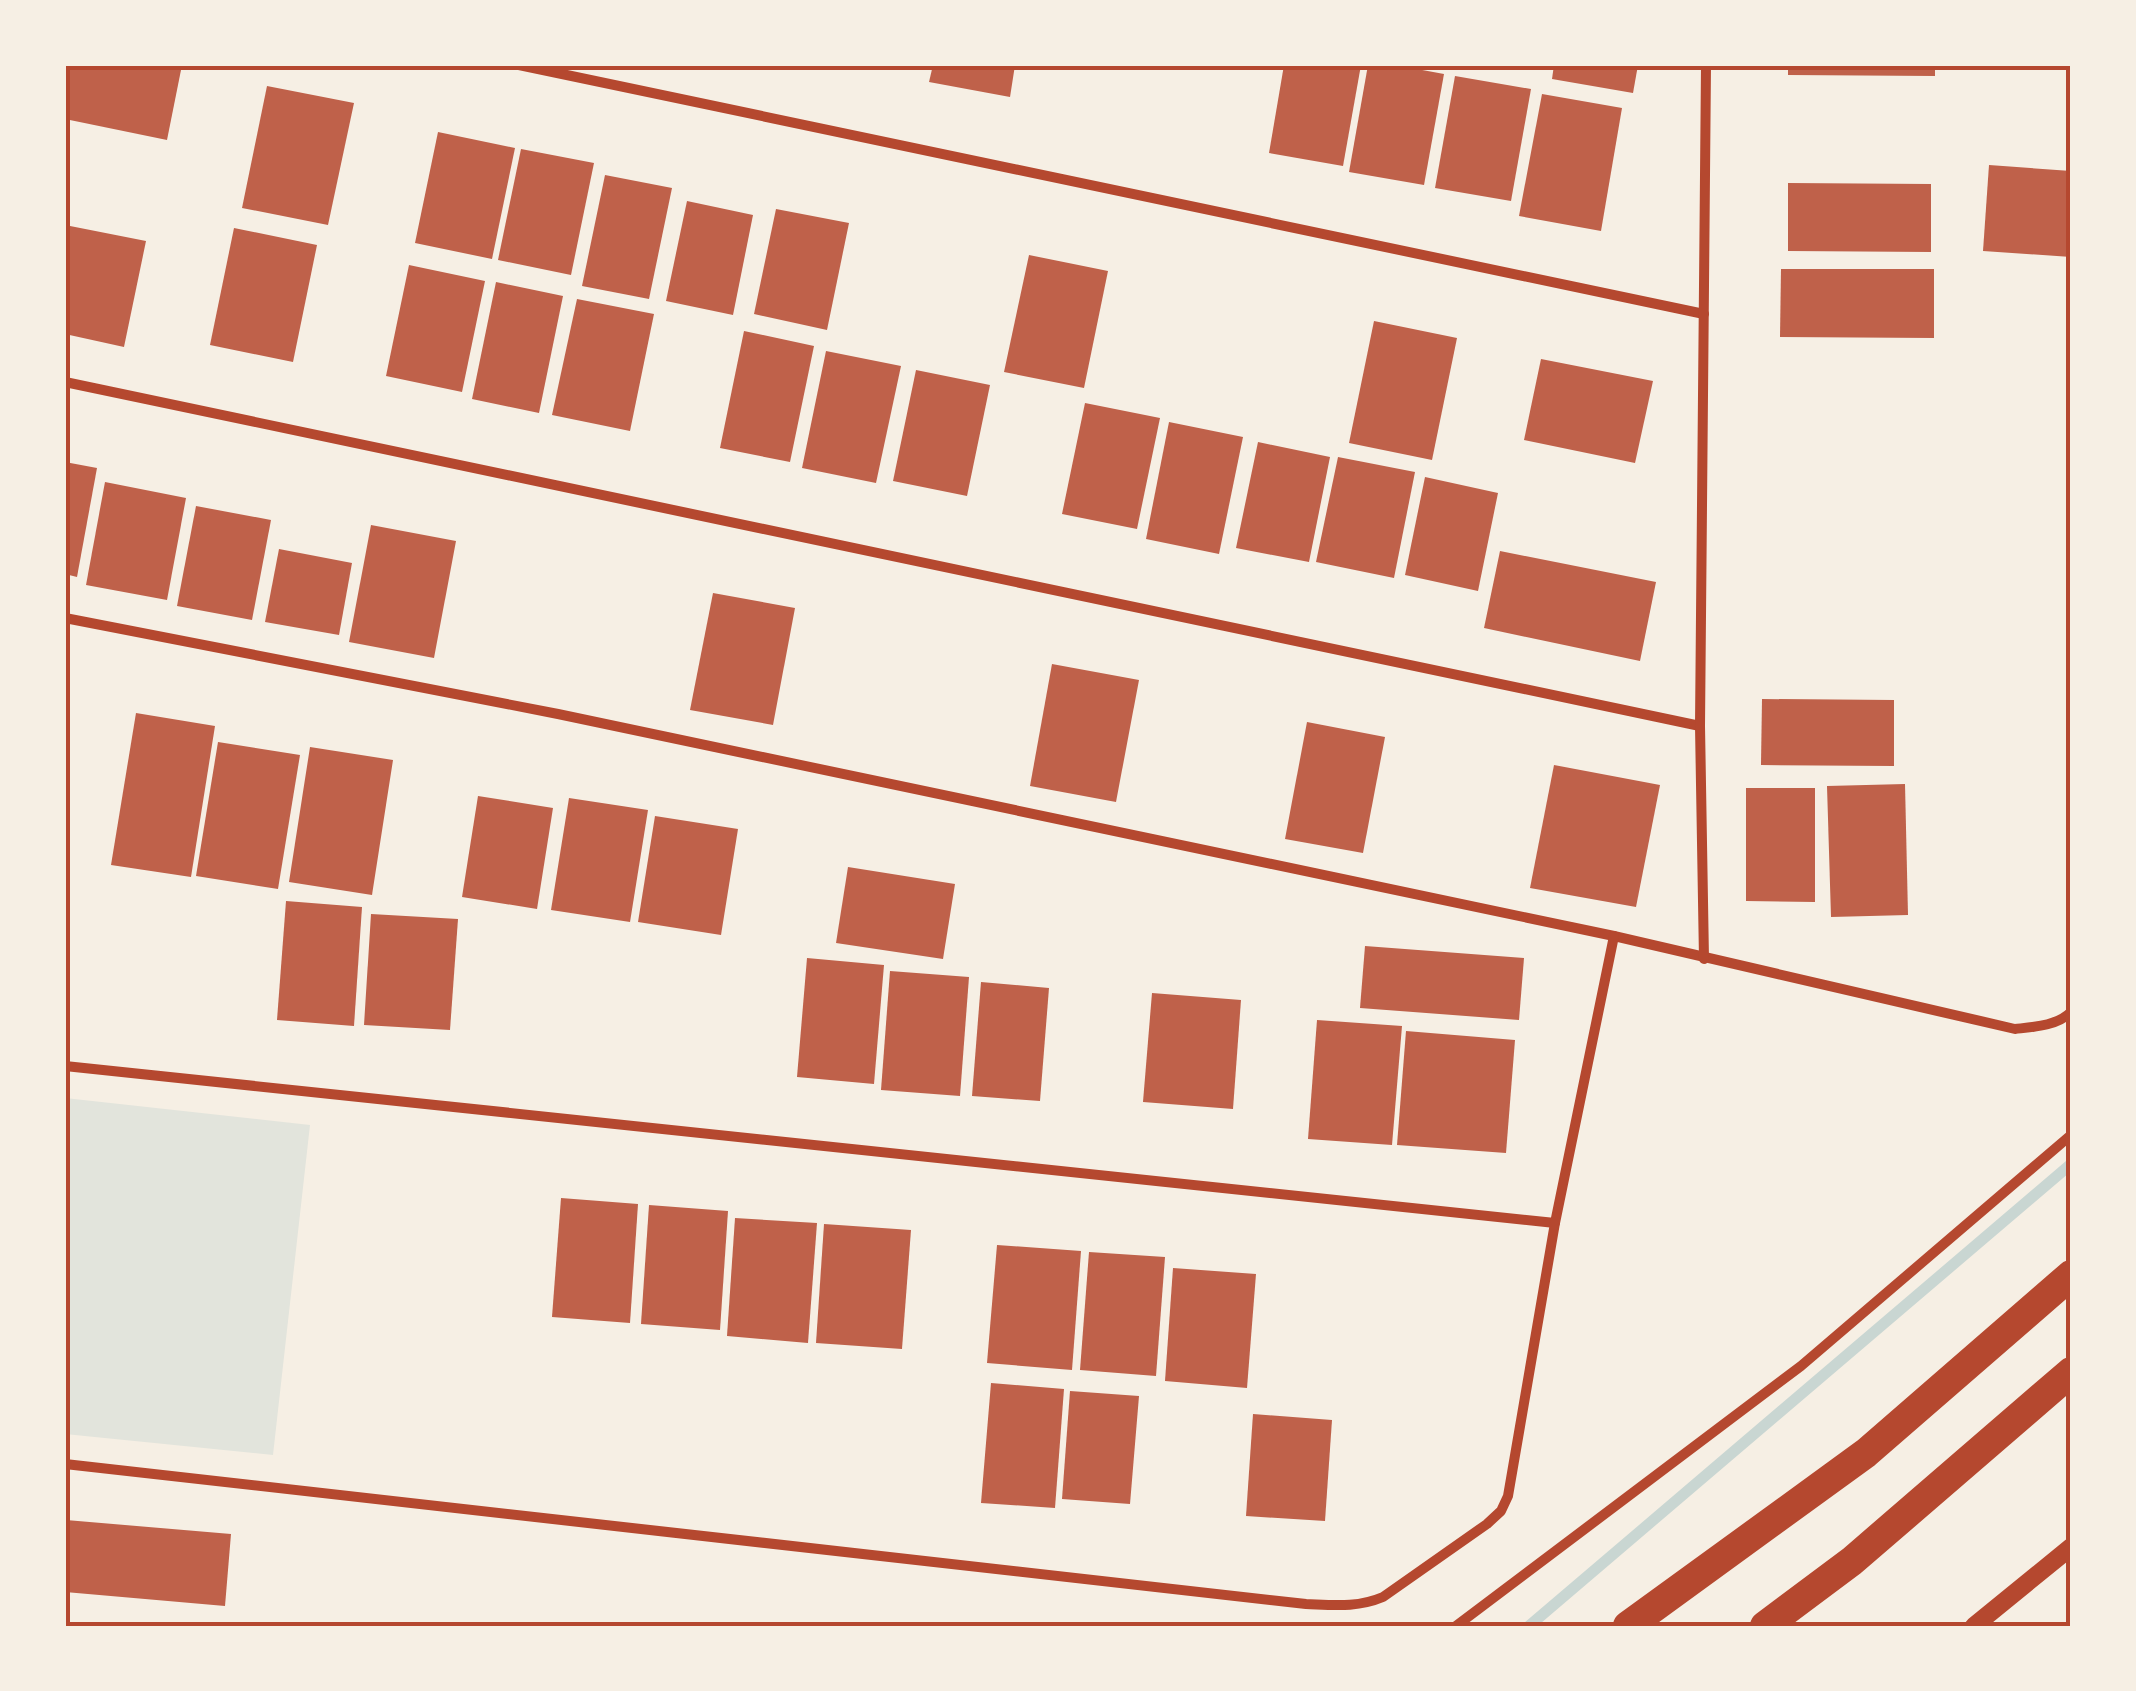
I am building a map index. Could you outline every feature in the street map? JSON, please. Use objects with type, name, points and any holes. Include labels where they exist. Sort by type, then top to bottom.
[{"type":"highway","points":[[1628,1626],[1866,1452],[2071,1275]]},
{"type":"highway","points":[[1765,1626],[1852,1561],[2071,1372]]},
{"type":"street","points":[[520,65],[1704,314]]},
{"type":"street","points":[[1704,959],[1700,726],[1706,65]]},
{"type":"street","points":[[65,382],[1700,726]]},
{"type":"street","points":[[65,618],[577,718],[1614,936],[2014,1029],[2037,1027],[2071,1012]]},
{"type":"street","points":[[65,1464],[1306,1604],[1368,1604],[1487,1524],[1501,1511],[1508,1496],[1555,1222],[1614,936]]},
{"type":"street","points":[[65,1066],[1555,1222]]},
{"type":"street","points":[[1456,1626],[1801,1366],[2071,1135]]},
{"type":"street","points":[[1974,1626],[2071,1547]]},
{"type":"shaded area","points":[[65,1098],[310,1125],[273,1455],[65,1434]]},
{"type":"building","points":[[65,65],[157,65],[181,70],[167,140],[65,119]]},
{"type":"building","points":[[933,65],[1015,65],[1010,97],[929,82]]},
{"type":"building","points":[[1284,65],[1361,65],[1343,166],[1269,153]]},
{"type":"building","points":[[1368,65],[1395,65],[1444,74],[1424,185],[1349,172]]},
{"type":"building","points":[[1554,65],[1638,65],[1633,93],[1552,79]]},
{"type":"building","points":[[1788,65],[1935,65],[1935,76],[1788,75]]},
{"type":"building","points":[[1455,76],[1531,89],[1511,201],[1435,188]]},
{"type":"building","points":[[267,86],[354,103],[328,225],[242,208]]},
{"type":"building","points":[[1542,94],[1622,108],[1601,231],[1519,216]]},
{"type":"building","points":[[438,132],[515,148],[492,259],[415,243]]},
{"type":"building","points":[[521,149],[594,163],[571,275],[498,260]]},
{"type":"building","points":[[1989,165],[2071,171],[2071,257],[1983,251]]},
{"type":"building","points":[[605,175],[672,188],[649,299],[582,286]]},
{"type":"building","points":[[1788,183],[1931,184],[1931,252],[1788,251]]},
{"type":"building","points":[[687,201],[753,215],[733,315],[666,301]]},
{"type":"building","points":[[776,209],[849,223],[827,330],[754,314]]},
{"type":"building","points":[[65,225],[146,241],[124,347],[65,334]]},
{"type":"building","points":[[234,228],[317,245],[293,362],[210,345]]},
{"type":"building","points":[[1029,255],[1108,271],[1084,388],[1004,372]]},
{"type":"building","points":[[409,265],[485,281],[462,392],[386,376]]},
{"type":"building","points":[[1781,269],[1934,269],[1934,338],[1780,337]]},
{"type":"building","points":[[496,282],[563,296],[539,413],[472,399]]},
{"type":"building","points":[[577,299],[654,314],[630,431],[552,415]]},
{"type":"building","points":[[1374,321],[1457,338],[1432,460],[1349,443]]},
{"type":"building","points":[[744,331],[814,346],[790,462],[720,448]]},
{"type":"building","points":[[826,351],[901,366],[876,483],[802,468]]},
{"type":"building","points":[[1541,359],[1653,381],[1635,463],[1524,440]]},
{"type":"building","points":[[916,370],[990,385],[967,496],[893,481]]},
{"type":"building","points":[[1085,403],[1160,418],[1137,529],[1062,514]]},
{"type":"building","points":[[1169,422],[1243,437],[1219,554],[1146,539]]},
{"type":"building","points":[[1258,442],[1330,457],[1309,562],[1236,548]]},
{"type":"building","points":[[1338,457],[1415,472],[1394,578],[1316,562]]},
{"type":"building","points":[[65,462],[97,468],[77,577],[65,574]]},
{"type":"building","points":[[1425,477],[1498,493],[1478,591],[1405,575]]},
{"type":"building","points":[[105,482],[186,498],[167,600],[86,585]]},
{"type":"building","points":[[196,506],[271,520],[252,620],[177,606]]},
{"type":"building","points":[[371,525],[456,541],[434,658],[349,642]]},
{"type":"building","points":[[279,549],[352,563],[339,635],[265,622]]},
{"type":"building","points":[[1500,551],[1656,582],[1640,661],[1484,628]]},
{"type":"building","points":[[713,593],[795,608],[773,725],[690,710]]},
{"type":"building","points":[[1052,664],[1139,680],[1116,802],[1030,786]]},
{"type":"building","points":[[1762,699],[1894,700],[1894,766],[1761,765]]},
{"type":"building","points":[[136,713],[215,726],[191,877],[111,865]]},
{"type":"building","points":[[1307,722],[1385,737],[1363,853],[1285,839]]},
{"type":"building","points":[[218,742],[300,755],[278,889],[196,876]]},
{"type":"building","points":[[310,747],[393,760],[372,895],[289,882]]},
{"type":"building","points":[[1554,765],[1660,785],[1636,907],[1530,888]]},
{"type":"building","points":[[1905,784],[1908,915],[1831,917],[1827,786]]},
{"type":"building","points":[[1746,788],[1815,788],[1815,902],[1746,901]]},
{"type":"building","points":[[478,796],[553,808],[537,909],[462,897]]},
{"type":"building","points":[[569,798],[648,810],[630,922],[551,910]]},
{"type":"building","points":[[655,816],[738,829],[721,935],[638,922]]},
{"type":"building","points":[[848,867],[955,884],[943,959],[836,943]]},
{"type":"building","points":[[286,901],[362,907],[354,1026],[277,1020]]},
{"type":"building","points":[[371,914],[458,919],[450,1030],[364,1025]]},
{"type":"building","points":[[1365,946],[1524,958],[1519,1020],[1360,1008]]},
{"type":"building","points":[[807,958],[884,965],[874,1084],[797,1077]]},
{"type":"building","points":[[890,971],[969,977],[960,1096],[881,1090]]},
{"type":"building","points":[[981,982],[1049,988],[1040,1101],[972,1096]]},
{"type":"building","points":[[1152,993],[1241,1000],[1233,1109],[1143,1102]]},
{"type":"building","points":[[1317,1020],[1402,1026],[1392,1145],[1308,1139]]},
{"type":"building","points":[[1406,1031],[1515,1040],[1506,1153],[1397,1145]]},
{"type":"building","points":[[561,1198],[638,1204],[630,1323],[552,1317]]},
{"type":"building","points":[[649,1205],[728,1211],[720,1330],[641,1324]]},
{"type":"building","points":[[735,1218],[817,1223],[808,1343],[727,1336]]},
{"type":"building","points":[[824,1224],[911,1230],[902,1349],[816,1343]]},
{"type":"building","points":[[997,1245],[1081,1251],[1072,1370],[987,1363]]},
{"type":"building","points":[[1089,1252],[1165,1257],[1156,1376],[1080,1370]]},
{"type":"building","points":[[1173,1268],[1256,1274],[1247,1388],[1165,1381]]},
{"type":"building","points":[[991,1383],[1064,1389],[1055,1508],[981,1503]]},
{"type":"building","points":[[1070,1391],[1139,1396],[1130,1504],[1062,1499]]},
{"type":"building","points":[[1253,1414],[1332,1420],[1325,1521],[1246,1516]]},
{"type":"building","points":[[66,1520],[231,1534],[225,1606],[65,1592]]},
{"type":"waterway","points":[[1529,1626],[2071,1164]]}]
